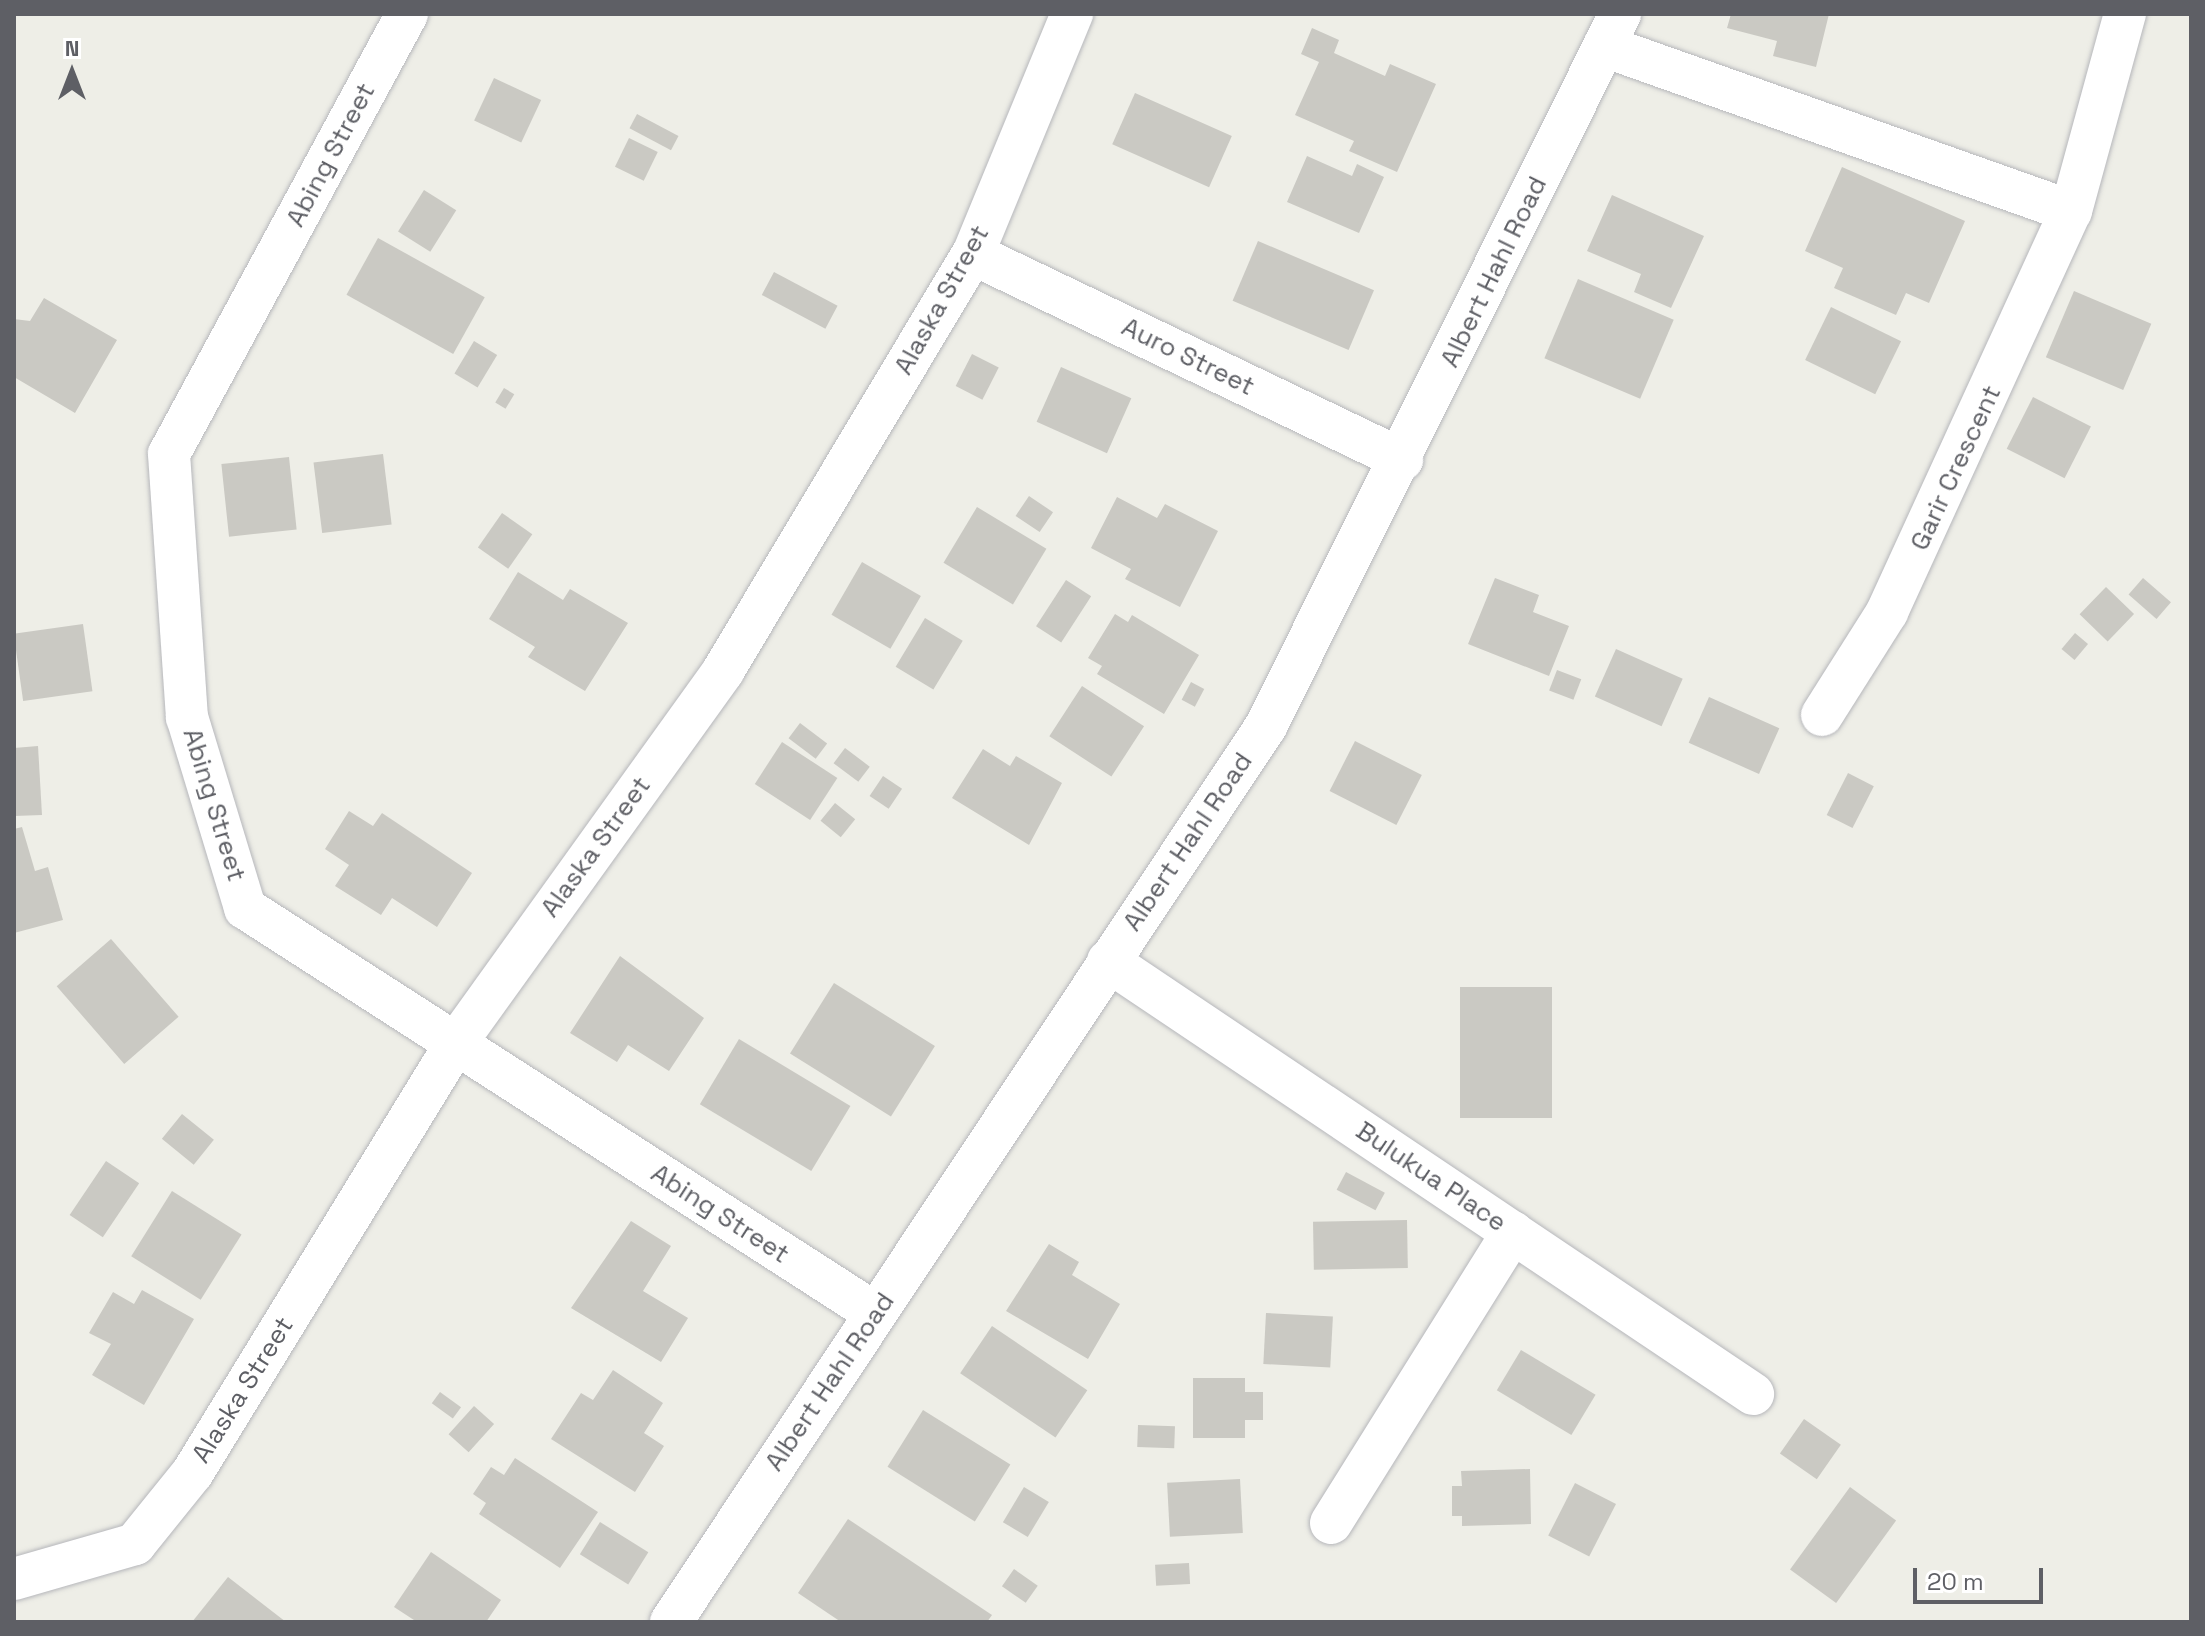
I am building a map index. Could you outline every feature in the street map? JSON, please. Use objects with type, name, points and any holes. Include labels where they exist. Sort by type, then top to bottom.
[{"type":"street","name":"Abing Street","points":[[407,14],[169,454],[187,717],[245,908],[875,1313]]},
{"type":"street","name":"Alaska Street","points":[[14,1579],[135,1544],[193,1472],[456,1043],[723,671],[973,254],[1072,14]]},
{"type":"street","name":"Garir Crescent","points":[[1822,715],[1887,612],[2071,211],[2125,14]]},
{"type":"street","points":[[1612,30],[2071,211]]},
{"type":"street","name":"Albert Hahl Road","points":[[671,1622],[1266,726],[1402,460],[1612,30]]},
{"type":"street","name":"Auro Street","points":[[973,254],[1402,460]]},
{"type":"street","name":"Bulukua Place","points":[[1108,961],[1753,1394]]},
{"type":"street","points":[[1331,1523],[1513,1232]]},
{"type":"building","points":[[1731,14],[1829,14],[1816,67],[1773,56],[1777,41],[1727,28]]},
{"type":"building","points":[[1312,28],[1339,40],[1334,53],[1385,76],[1390,64],[1436,84],[1397,172],[1349,151],[1354,141],[1295,115],[1319,62],[1301,54]]},
{"type":"building","points":[[494,78],[541,100],[521,143],[474,121]]},
{"type":"building","points":[[1135,93],[1232,136],[1209,187],[1112,144]]},
{"type":"building","points":[[637,114],[678,136],[671,150],[629,128]]},
{"type":"building","points":[[629,138],[658,152],[644,181],[615,167]]},
{"type":"building","points":[[1307,156],[1352,176],[1357,164],[1384,177],[1359,233],[1287,202]]},
{"type":"building","points":[[1842,167],[1965,221],[1929,303],[1906,293],[1896,315],[1834,288],[1843,268],[1805,251]]},
{"type":"building","points":[[424,190],[456,210],[430,252],[398,232]]},
{"type":"building","points":[[1612,195],[1704,236],[1671,308],[1634,292],[1641,274],[1587,251]]},
{"type":"building","points":[[378,238],[485,297],[453,354],[346,295]]},
{"type":"building","points":[[1258,241],[1374,290],[1349,350],[1233,301]]},
{"type":"building","points":[[774,272],[838,306],[825,329],[762,295]]},
{"type":"building","points":[[1578,279],[1674,320],[1640,399],[1544,358]]},
{"type":"building","points":[[2074,291],[2151,324],[2123,390],[2046,357]]},
{"type":"building","points":[[44,298],[117,340],[75,413],[14,377],[14,319],[30,321]]},
{"type":"building","points":[[1831,307],[1901,341],[1875,394],[1805,360]]},
{"type":"building","points":[[474,341],[497,355],[478,387],[454,374]]},
{"type":"building","points":[[972,354],[999,368],[982,400],[956,386]]},
{"type":"building","points":[[1061,367],[1131,398],[1107,453],[1037,422]]},
{"type":"building","points":[[504,388],[514,394],[506,409],[495,403]]},
{"type":"building","points":[[2033,397],[2091,427],[2065,478],[2007,449]]},
{"type":"building","points":[[383,454],[392,524],[322,533],[314,463]]},
{"type":"building","points":[[289,457],[297,530],[229,537],[221,464]]},
{"type":"building","points":[[1029,496],[1053,512],[1040,532],[1016,516]]},
{"type":"building","points":[[1117,497],[1157,518],[1165,504],[1218,531],[1180,607],[1125,579],[1131,569],[1091,548]]},
{"type":"building","points":[[977,507],[1046,549],[1013,604],[944,563]]},
{"type":"building","points":[[502,513],[532,534],[508,569],[478,547]]},
{"type":"building","points":[[862,562],[921,596],[890,649],[832,615]]},
{"type":"building","points":[[518,572],[563,600],[570,589],[628,623],[585,691],[528,657],[535,647],[489,619]]},
{"type":"building","points":[[1495,578],[1539,595],[1533,612],[1569,626],[1549,676],[1468,644]]},
{"type":"building","points":[[2143,578],[2171,602],[2156,619],[2129,595]]},
{"type":"building","points":[[1066,580],[1091,596],[1061,642],[1036,626]]},
{"type":"building","points":[[2106,587],[2134,614],[2108,641],[2080,614]]},
{"type":"building","points":[[1115,614],[1128,622],[1132,615],[1199,655],[1164,714],[1097,674],[1102,666],[1088,658]]},
{"type":"building","points":[[925,618],[963,641],[933,690],[896,667]]},
{"type":"building","points":[[83,624],[92,691],[23,701],[14,634]]},
{"type":"building","points":[[2075,633],[2088,644],[2075,660],[2062,649]]},
{"type":"building","points":[[1616,649],[1683,679],[1662,726],[1595,697]]},
{"type":"building","points":[[1557,670],[1581,679],[1573,700],[1549,691]]},
{"type":"building","points":[[1191,682],[1204,689],[1195,707],[1182,700]]},
{"type":"building","points":[[1082,686],[1144,726],[1111,777],[1049,736]]},
{"type":"building","points":[[1709,697],[1779,728],[1759,774],[1689,743]]},
{"type":"building","points":[[800,723],[827,743],[816,759],[789,738]]},
{"type":"building","points":[[1355,741],[1422,775],[1396,825],[1330,791]]},
{"type":"building","points":[[782,742],[837,778],[810,820],[755,784]]},
{"type":"building","points":[[38,746],[42,815],[14,816],[14,748]]},
{"type":"building","points":[[845,748],[870,767],[858,782],[834,763]]},
{"type":"building","points":[[983,749],[1010,766],[1016,756],[1062,783],[1029,845],[952,798]]},
{"type":"building","points":[[1848,773],[1874,786],[1853,828],[1827,815]]},
{"type":"building","points":[[883,776],[902,789],[889,809],[870,796]]},
{"type":"building","points":[[835,803],[855,819],[841,837],[821,821]]},
{"type":"building","points":[[349,811],[373,826],[382,813],[472,873],[437,927],[392,898],[381,915],[335,886],[349,865],[325,849]]},
{"type":"building","points":[[22,827],[35,871],[48,867],[63,920],[14,933],[14,829]]},
{"type":"building","points":[[111,939],[179,1017],[124,1064],[57,986]]},
{"type":"building","points":[[620,956],[704,1018],[669,1071],[628,1045],[617,1062],[570,1033]]},
{"type":"building","points":[[834,983],[935,1046],[891,1116],[790,1053]]},
{"type":"building","points":[[1460,987],[1552,987],[1552,1118],[1460,1118]]},
{"type":"building","points":[[739,1039],[850,1106],[811,1171],[700,1104]]},
{"type":"building","points":[[182,1114],[214,1140],[194,1165],[162,1139]]},
{"type":"building","points":[[106,1161],[139,1183],[103,1237],[70,1215]]},
{"type":"building","points":[[1346,1172],[1385,1193],[1375,1210],[1337,1190]]},
{"type":"building","points":[[172,1191],[242,1234],[201,1300],[131,1256]]},
{"type":"building","points":[[1407,1220],[1408,1268],[1314,1270],[1313,1222]]},
{"type":"building","points":[[631,1221],[671,1246],[643,1291],[688,1318],[661,1362],[571,1308]]},
{"type":"building","points":[[1049,1244],[1079,1262],[1072,1275],[1120,1304],[1088,1359],[1006,1311]]},
{"type":"building","points":[[142,1290],[194,1319],[144,1405],[92,1375],[111,1344],[89,1333],[113,1292],[134,1304]]},
{"type":"building","points":[[1266,1313],[1333,1317],[1330,1367],[1263,1364]]},
{"type":"building","points":[[992,1326],[1087,1390],[1055,1438],[960,1373]]},
{"type":"building","points":[[1521,1350],[1596,1395],[1571,1435],[1497,1390]]},
{"type":"building","points":[[613,1370],[663,1403],[644,1433],[664,1446],[635,1492],[551,1439],[581,1393],[593,1400]]},
{"type":"building","points":[[1193,1378],[1245,1378],[1245,1392],[1263,1392],[1263,1420],[1245,1420],[1245,1438],[1193,1438]]},
{"type":"building","points":[[440,1392],[461,1407],[453,1419],[432,1403]]},
{"type":"building","points":[[474,1406],[494,1424],[469,1452],[449,1434]]},
{"type":"building","points":[[923,1410],[1010,1465],[975,1521],[887,1467]]},
{"type":"building","points":[[1804,1419],[1841,1445],[1817,1479],[1780,1453]]},
{"type":"building","points":[[1138,1425],[1175,1426],[1174,1448],[1137,1447]]},
{"type":"building","points":[[515,1458],[598,1512],[560,1568],[479,1514],[486,1503],[473,1494],[491,1467],[504,1475]]},
{"type":"building","points":[[1530,1469],[1531,1524],[1462,1526],[1462,1516],[1452,1516],[1452,1486],[1462,1486],[1461,1471]]},
{"type":"building","points":[[1240,1479],[1243,1533],[1170,1537],[1167,1483]]},
{"type":"building","points":[[1575,1483],[1616,1504],[1589,1556],[1548,1536]]},
{"type":"building","points":[[1024,1487],[1049,1502],[1028,1537],[1003,1522]]},
{"type":"building","points":[[1850,1487],[1896,1521],[1836,1603],[1790,1570]]},
{"type":"building","points":[[848,1519],[992,1615],[987,1622],[841,1622],[798,1593]]},
{"type":"building","points":[[600,1522],[648,1552],[628,1584],[580,1554]]},
{"type":"building","points":[[431,1552],[501,1600],[486,1622],[417,1622],[394,1607]]},
{"type":"building","points":[[1189,1563],[1190,1584],[1156,1586],[1155,1565]]},
{"type":"building","points":[[1014,1569],[1038,1586],[1026,1603],[1002,1586]]},
{"type":"building","points":[[228,1577],[286,1622],[192,1622]]}]
